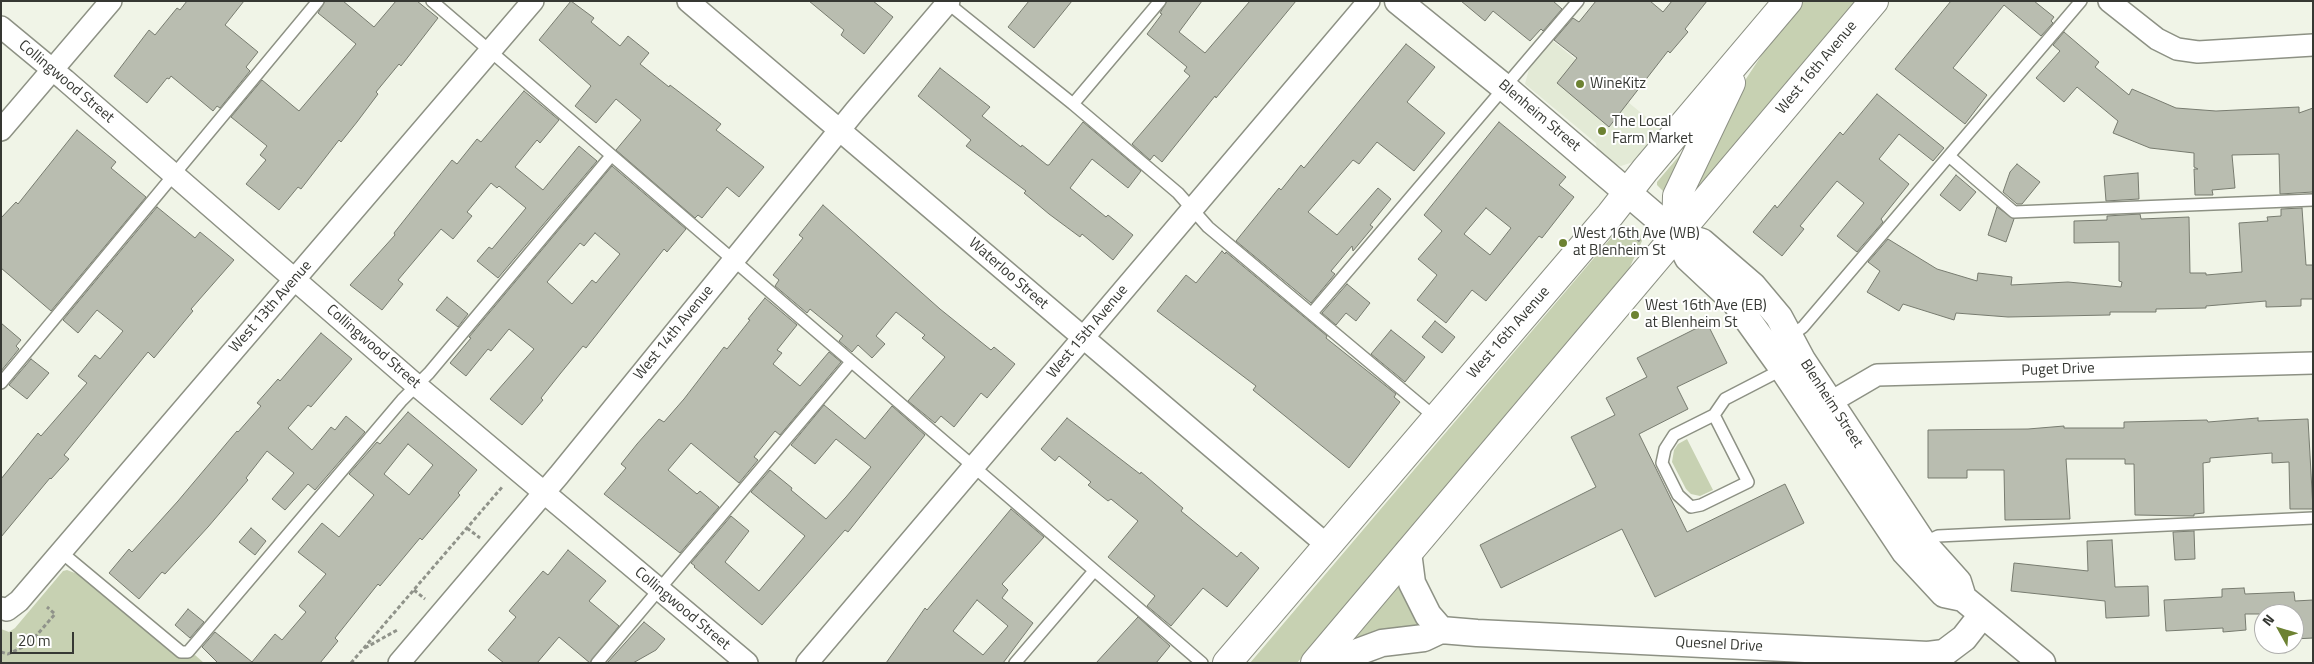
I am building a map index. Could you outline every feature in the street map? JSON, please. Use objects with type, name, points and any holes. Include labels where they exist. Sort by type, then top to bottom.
[{"type":"main road","name":"West 16th Avenue","points":[[1227,663],[1788,1]]},
{"type":"main road","name":"West 16th Avenue","points":[[1315,663],[1874,1]]},
{"type":"main road","points":[[1676,234],[1677,196],[1728,92],[1740,58]]},
{"type":"street","points":[[1,130],[111,1]]},
{"type":"street","name":"West 13th Avenue","points":[[4,609],[19,601],[532,1]]},
{"type":"street","name":"Waterloo Street","points":[[688,1],[1328,546]]},
{"type":"street","name":"West 15th Avenue","points":[[807,663],[1369,1]]},
{"type":"street","name":"Blenheim Street","points":[[1398,1],[1504,87],[1676,234],[1688,258],[1735,302],[1783,369],[1821,407],[1924,543],[1958,582],[1963,598],[1982,616],[2042,663]]},
{"type":"street","name":"West 14th Avenue","points":[[399,663],[544,493],[840,130],[947,2]]},
{"type":"street","points":[[2113,2],[2157,39],[2178,49],[2198,52],[2313,45]]},
{"type":"street","name":"Collingwood Street","points":[[1,27],[416,385],[747,663]]},
{"type":"street","name":"Blenheim Street","points":[[1676,234],[1702,242],[1754,286],[1779,318],[1821,407],[1905,552],[1944,594],[1963,598]]},
{"type":"street","name":"Puget Drive","points":[[1821,407],[1877,375],[2313,363]]},
{"type":"street","points":[[1408,552],[1412,583],[1428,615],[1441,630]]},
{"type":"street","name":"Quesnel Drive","points":[[1328,663],[1349,653],[1382,642],[1424,638],[1441,630],[1928,655],[1944,653],[1964,638],[1982,616]]},
{"type":"lane","points":[[1,383],[318,1]]},
{"type":"lane","points":[[432,1],[1202,663]]},
{"type":"lane","points":[[1073,104],[1160,1]]},
{"type":"lane","points":[[1312,313],[1578,1]]},
{"type":"lane","points":[[1789,336],[1803,328],[2081,1]]},
{"type":"lane","points":[[947,2],[1073,104],[1178,193],[1208,227],[1436,418]]},
{"type":"lane","points":[[61,552],[182,652],[188,652],[416,385],[429,373],[611,156]]},
{"type":"lane","points":[[1949,156],[2014,212],[2313,200]]},
{"type":"lane","points":[[597,663],[851,362]]},
{"type":"lane","points":[[1714,415],[1748,482],[1701,505],[1691,507],[1678,495],[1662,463],[1665,449],[1674,435],[1714,415],[1725,399],[1783,369]]},
{"type":"lane","points":[[1924,543],[1938,536],[2313,518]]},
{"type":"lane","points":[[1015,663],[1094,571]]},
{"type":"path","points":[[1622,225],[1642,242]]},
{"type":"path","points":[[352,663],[503,486]]},
{"type":"path","points":[[467,528],[482,540]]},
{"type":"path","points":[[414,590],[430,603]]},
{"type":"path","points":[[1,652],[8,654],[22,649],[29,644],[55,614],[47,607]]},
{"type":"path","points":[[363,649],[403,628]]},
{"type":"shaded area","points":[[1803,1],[1860,1],[1722,163],[1690,193],[1734,97],[1771,41]]},
{"type":"shaded area","points":[[1553,41],[1661,129],[1633,162],[1621,166],[1614,164],[1597,150],[1596,143],[1525,84],[1529,69]]},
{"type":"shaded area","points":[[1696,136],[1667,195],[1657,185],[1657,182]]},
{"type":"shaded area","points":[[1622,225],[1630,226],[1640,233],[1642,241],[1628,271],[1612,294],[1297,663],[1250,663]]},
{"type":"shaded area","points":[[1687,439],[1713,490],[1700,496],[1691,494],[1686,489],[1672,462],[1674,450],[1678,444]]},
{"type":"shaded area","points":[[67,570],[80,575],[182,659],[195,655],[204,663],[1,663],[1,629],[9,632],[15,628],[63,571]]},
{"type":"shaded area","points":[[1399,582],[1426,626],[1346,644]]},
{"type":"building","points":[[187,1],[244,1],[225,25],[258,52],[246,67],[250,71],[220,108],[217,106],[213,111],[171,76],[169,79],[167,78],[147,103],[114,76],[149,30],[155,35],[177,8],[180,10]]},
{"type":"building","points":[[325,1],[343,1],[374,27],[396,1],[417,1],[438,18],[401,66],[399,64],[376,92],[378,94],[341,142],[339,140],[301,189],[298,187],[279,210],[246,184],[266,160],[260,155],[267,146],[231,117],[262,80],[299,111],[356,44],[318,13]]},
{"type":"building","points":[[571,1],[594,18],[591,22],[620,46],[628,36],[649,53],[640,64],[721,124],[716,130],[764,167],[739,197],[727,187],[702,218],[698,215],[695,218],[616,150],[641,120],[616,99],[596,123],[575,106],[591,86],[539,40]]},
{"type":"building","points":[[809,1],[873,1],[893,17],[864,54],[841,35],[844,30]]},
{"type":"building","points":[[1029,1],[1072,1],[1034,48],[1008,27]]},
{"type":"building","points":[[1167,1],[1202,1],[1179,32],[1205,53],[1250,1],[1296,1],[1162,162],[1154,155],[1150,160],[1132,144],[1190,76],[1184,71],[1187,67],[1147,34],[1162,14],[1160,13]]},
{"type":"building","points":[[1461,1],[1553,1],[1562,9],[1543,31],[1541,29],[1530,41],[1493,11],[1485,21]]},
{"type":"building","points":[[1596,1],[1650,1],[1663,12],[1672,1],[1707,1],[1685,29],[1688,32],[1670,53],[1668,51],[1609,127],[1557,83],[1577,58],[1554,40],[1573,18],[1579,22]]},
{"type":"building","points":[[1951,1],[2034,1],[2054,17],[2051,21],[2053,23],[2041,36],[2004,5],[1953,68],[1987,95],[1965,124],[1895,69]]},
{"type":"building","points":[[2064,32],[2099,62],[2095,67],[2129,95],[2132,89],[2176,108],[2216,111],[2299,107],[2299,113],[2313,108],[2313,192],[2280,194],[2279,154],[2232,155],[2235,188],[2212,190],[2213,195],[2195,195],[2194,169],[2198,169],[2194,167],[2194,153],[2150,148],[2113,133],[2118,121],[2077,87],[2064,102],[2036,78],[2060,51],[2053,45]]},
{"type":"building","points":[[1406,44],[1435,67],[1407,102],[1445,133],[1414,171],[1377,142],[1359,164],[1353,160],[1308,212],[1337,235],[1378,188],[1391,199],[1370,225],[1373,227],[1353,251],[1352,246],[1331,271],[1335,274],[1311,303],[1236,241],[1279,188],[1281,190],[1301,165],[1304,168]]},
{"type":"building","points":[[940,68],[990,107],[982,116],[1047,165],[1049,165],[1083,122],[1141,171],[1128,188],[1092,159],[1070,188],[1106,217],[1108,215],[1133,235],[1113,260],[1082,234],[1080,237],[1049,214],[1024,193],[1026,191],[966,146],[971,140],[918,96]]},
{"type":"building","points":[[524,91],[559,120],[540,143],[537,140],[515,167],[543,190],[579,146],[597,161],[498,278],[477,261],[489,247],[492,249],[526,208],[499,186],[497,188],[491,183],[467,212],[472,216],[453,239],[441,229],[398,280],[403,284],[382,310],[350,285],[395,235],[394,233],[452,160],[457,164],[477,139],[481,142]]},
{"type":"building","points":[[1877,94],[1944,148],[1933,161],[1899,134],[1879,159],[1909,184],[1881,219],[1883,222],[1857,252],[1837,236],[1864,203],[1837,181],[1800,226],[1804,229],[1782,256],[1753,232],[1775,205],[1777,208],[1840,132],[1843,135]]},
{"type":"building","points":[[1499,122],[1566,177],[1559,185],[1574,197],[1542,238],[1539,236],[1486,301],[1472,290],[1446,323],[1417,300],[1437,275],[1418,259],[1442,231],[1424,215]],"holes":[[[1486,208],[1511,228],[1490,255],[1464,234]]]},
{"type":"building","points":[[77,130],[116,162],[111,168],[146,197],[51,311],[1,268],[1,218],[16,202],[18,204]]},
{"type":"building","points":[[2017,164],[2040,182],[2022,204],[2017,204],[2003,192],[2010,172]]},
{"type":"building","points":[[612,166],[686,229],[667,252],[664,249],[586,348],[583,346],[560,374],[541,398],[543,400],[522,425],[490,399],[534,349],[509,329],[491,351],[488,349],[466,376],[450,363],[471,338],[469,337]],"holes":[[[595,233],[620,254],[596,283],[592,280],[572,304],[547,282],[580,243],[584,246]]]},
{"type":"building","points":[[2138,173],[2139,199],[2106,201],[2104,176]]},
{"type":"building","points":[[1956,175],[1976,192],[1960,211],[1940,195]]},
{"type":"building","points":[[823,205],[940,309],[991,350],[994,347],[1015,364],[987,398],[981,393],[954,427],[941,416],[935,423],[908,401],[945,357],[922,338],[925,335],[896,312],[876,336],[885,344],[872,358],[858,345],[852,352],[839,341],[843,336],[810,309],[807,313],[775,286],[779,280],[773,275],[803,238],[799,235]]},
{"type":"building","points":[[157,207],[195,238],[200,232],[234,260],[191,309],[193,311],[154,358],[148,352],[64,455],[69,459],[50,478],[1,537],[1,479],[38,433],[41,436],[87,383],[78,376],[95,355],[100,359],[123,331],[97,310],[78,333],[63,320]]},
{"type":"building","points":[[1997,207],[2014,219],[2006,242],[1988,235]]},
{"type":"building","points":[[2302,208],[2306,265],[2313,265],[2313,299],[2301,299],[2301,306],[2266,307],[2266,301],[2206,306],[2206,308],[2156,309],[2156,312],[2110,312],[2110,315],[2008,317],[1956,313],[1954,320],[1903,304],[1899,311],[1867,292],[1880,271],[1868,262],[1888,239],[1937,269],[1977,281],[1978,273],[2012,277],[2011,285],[2068,282],[2121,287],[2122,282],[2119,281],[2119,242],[2074,243],[2074,221],[2107,220],[2107,216],[2140,214],[2141,219],[2189,217],[2190,273],[2206,273],[2206,275],[2242,272],[2239,223],[2268,221],[2267,217],[2281,216],[2281,209]]},
{"type":"building","points":[[1222,251],[1225,254],[1226,252],[1327,336],[1326,338],[1396,394],[1394,397],[1400,402],[1349,468],[1253,390],[1256,386],[1157,311],[1186,275],[1196,283]]},
{"type":"building","points":[[1347,284],[1370,303],[1356,321],[1346,313],[1336,325],[1322,313]]},
{"type":"building","points":[[447,297],[468,314],[458,327],[436,310]]},
{"type":"building","points":[[765,298],[797,325],[777,350],[782,353],[773,364],[800,386],[829,352],[841,362],[780,435],[775,431],[754,457],[758,460],[739,483],[691,443],[668,470],[697,494],[700,491],[719,507],[680,553],[604,494],[626,468],[621,464],[637,444],[659,419],[664,422],[724,347],[727,349]]},
{"type":"building","points":[[1435,321],[1455,337],[1442,353],[1422,337]]},
{"type":"building","points":[[1,323],[21,340],[16,346],[19,349],[1,371]]},
{"type":"building","points":[[1707,323],[1727,363],[1677,387],[1688,409],[1639,434],[1687,532],[1785,484],[1804,523],[1655,597],[1622,529],[1501,588],[1480,545],[1596,487],[1571,437],[1615,415],[1606,398],[1647,377],[1637,358]]},
{"type":"building","points":[[1391,330],[1425,357],[1405,382],[1371,354]]},
{"type":"building","points":[[321,333],[352,359],[311,407],[308,405],[288,428],[312,450],[331,427],[335,430],[346,416],[365,432],[315,490],[308,484],[285,510],[272,499],[294,473],[267,451],[246,478],[248,480],[208,527],[165,574],[162,572],[139,599],[109,573],[129,549],[132,552],[178,501],[237,431],[261,406],[257,403],[278,379],[280,381]]},
{"type":"building","points":[[31,359],[49,373],[27,399],[9,385]]},
{"type":"building","points":[[824,405],[865,439],[892,406],[925,435],[848,532],[845,530],[762,625],[691,563],[731,516],[749,531],[725,562],[759,591],[805,536],[751,492],[770,470],[826,519],[846,497],[871,467],[836,439],[815,464],[791,445]]},
{"type":"building","points":[[408,412],[477,470],[458,493],[460,495],[422,540],[420,538],[380,586],[378,584],[335,638],[338,641],[320,663],[218,663],[202,647],[215,632],[252,662],[275,634],[282,640],[306,612],[299,606],[326,574],[298,552],[322,523],[339,537],[374,495],[349,474],[377,442],[380,444]],"holes":[[[408,444],[433,465],[409,495],[384,474]]]},
{"type":"building","points":[[1067,418],[1140,474],[1141,472],[1183,508],[1181,511],[1237,557],[1241,552],[1259,568],[1227,607],[1203,588],[1171,626],[1147,606],[1155,596],[1108,557],[1138,521],[1111,499],[1108,501],[1088,485],[1091,482],[1059,456],[1055,461],[1041,449]]},
{"type":"building","points":[[2258,418],[2258,421],[2308,419],[2313,509],[2290,509],[2289,462],[2272,463],[2272,453],[2210,458],[2210,462],[2203,463],[2204,513],[2194,514],[2194,516],[2135,515],[2134,464],[2125,464],[2125,459],[2066,459],[2070,519],[2005,520],[2004,470],[1967,470],[1967,478],[1928,478],[1928,430],[2028,429],[2064,426],[2064,428],[2124,428],[2124,422],[2207,420],[2208,422]]},
{"type":"building","points":[[1011,509],[1044,537],[1002,584],[1008,590],[1002,598],[1033,623],[1003,663],[886,663],[925,608],[927,610]],"holes":[[[977,600],[1008,626],[983,655],[953,631]]]},
{"type":"building","points":[[251,528],[266,541],[255,555],[239,542]]},
{"type":"building","points":[[2194,531],[2195,559],[2175,560],[2173,532]]},
{"type":"building","points":[[2112,540],[2115,587],[2148,586],[2149,616],[2106,618],[2105,601],[2011,591],[2014,563],[2088,571],[2087,541]]},
{"type":"building","points":[[568,550],[606,581],[589,601],[619,626],[590,663],[559,637],[537,663],[504,663],[488,650],[516,617],[509,611],[543,571],[548,575]]},
{"type":"building","points":[[2244,588],[2245,594],[2294,592],[2295,601],[2313,600],[2313,638],[2304,638],[2304,604],[2254,604],[2254,614],[2245,614],[2246,630],[2223,632],[2223,628],[2166,631],[2164,600],[2222,597],[2222,589]]},
{"type":"building","points":[[188,609],[204,622],[190,638],[175,625]]},
{"type":"building","points":[[1138,617],[1170,646],[1156,663],[1096,663]]},
{"type":"building","points":[[644,622],[665,639],[656,650],[633,663],[607,663]]},
{"type":"place","name":"WineKitz","points":[[1580,84]]},
{"type":"place","name":"The Local Farm Market","points":[[1602,131]]},
{"type":"place","name":"West 16th Ave (WB) at Blenheim St","points":[[1563,243]]},
{"type":"place","name":"West 16th Ave (EB) at Blenheim St","points":[[1635,315]]}]
